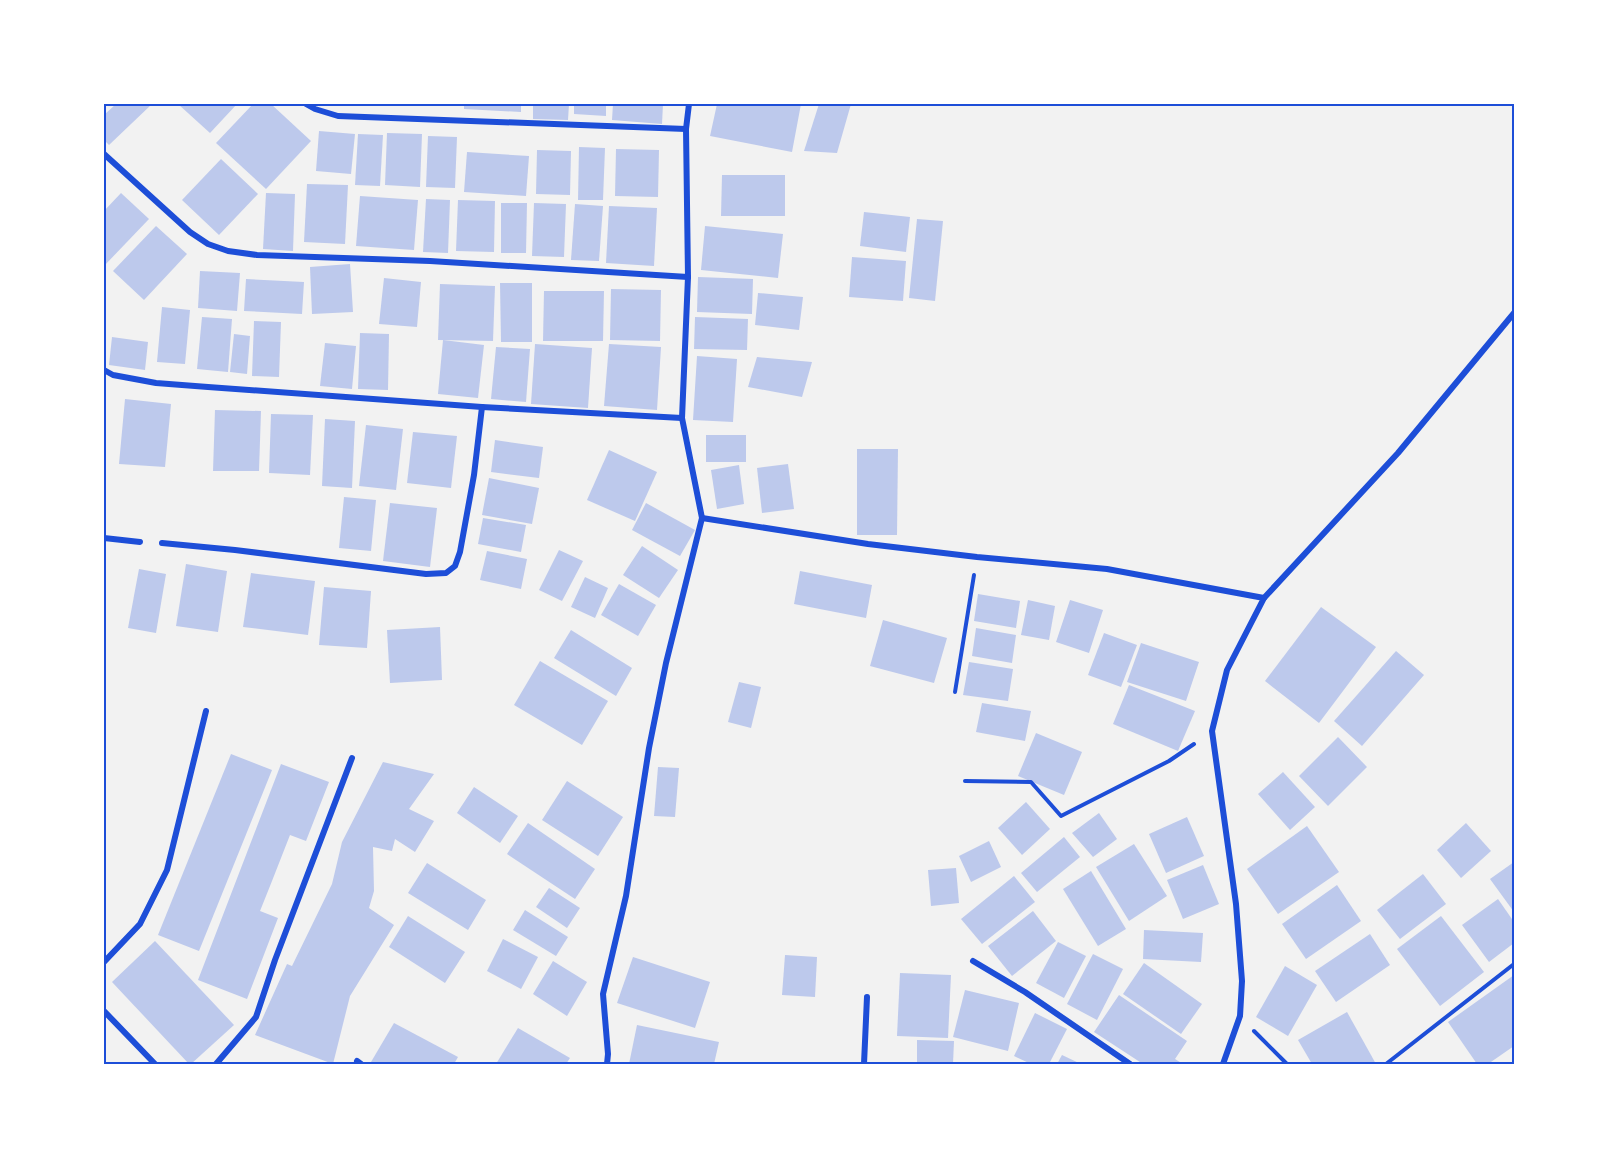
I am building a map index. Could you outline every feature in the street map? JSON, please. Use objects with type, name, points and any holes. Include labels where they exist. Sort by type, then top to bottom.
[{"type":"street","points":[[306,104],[338,116],[686,129]]},
{"type":"street","points":[[607,1065],[603,994],[626,896],[649,748],[666,663],[702,518],[682,418],[688,277],[686,129],[689,104]]},
{"type":"street","points":[[104,153],[190,232],[208,244],[228,251],[257,255],[430,261],[688,277]]},
{"type":"street","points":[[1223,1065],[1240,1016],[1242,981],[1236,904],[1212,731],[1227,670],[1264,598],[1398,453],[1515,313]]},
{"type":"street","points":[[104,370],[113,375],[167,384],[482,407],[682,418]]},
{"type":"street","points":[[162,543],[426,574],[446,573],[455,566],[460,552],[474,475],[482,407]]},
{"type":"street","points":[[702,518],[868,544],[1107,569],[1264,598]]},
{"type":"street","points":[[104,538],[140,542]]},
{"type":"street","points":[[104,962],[140,924],[167,870],[206,711]]},
{"type":"street","points":[[216,1065],[256,1017],[275,960],[352,758]]},
{"type":"street","points":[[973,961],[1025,992],[1130,1065]]},
{"type":"street","points":[[864,1065],[867,997]]},
{"type":"street","points":[[104,1011],[155,1065]]},
{"type":"path","points":[[955,692],[977,557]]},
{"type":"path","points":[[965,782],[1031,782],[1061,816],[1169,761],[1212,731]]},
{"type":"path","points":[[1386,1065],[1515,964]]},
{"type":"path","points":[[1240,1016],[1287,1065]]},
{"type":"building","points":[[116,104],[152,104],[109,145],[104,140],[104,115]]},
{"type":"building","points":[[178,104],[237,104],[210,133]]},
{"type":"building","points":[[253,104],[271,104],[311,141],[266,189],[216,143]]},
{"type":"building","points":[[464,104],[521,104],[521,112],[464,109]]},
{"type":"building","points":[[533,104],[569,104],[568,120],[533,119]]},
{"type":"building","points":[[574,104],[606,104],[606,116],[574,114]]},
{"type":"building","points":[[613,104],[663,104],[662,124],[612,120]]},
{"type":"building","points":[[717,104],[801,104],[792,152],[710,136]]},
{"type":"building","points":[[819,104],[851,104],[837,153],[804,151]]},
{"type":"building","points":[[319,131],[355,134],[351,174],[316,171]]},
{"type":"building","points":[[387,133],[422,134],[420,187],[385,185]]},
{"type":"building","points":[[358,134],[383,135],[380,186],[355,185]]},
{"type":"building","points":[[428,136],[457,137],[455,188],[426,187]]},
{"type":"building","points":[[579,147],[605,148],[603,200],[578,200]]},
{"type":"building","points":[[616,149],[659,150],[658,197],[615,196]]},
{"type":"building","points":[[537,150],[571,151],[570,195],[536,194]]},
{"type":"building","points":[[467,152],[529,156],[526,196],[464,192]]},
{"type":"building","points":[[221,159],[258,194],[219,235],[182,200]]},
{"type":"building","points":[[722,175],[785,175],[785,216],[721,216]]},
{"type":"building","points":[[307,184],[348,185],[345,244],[304,242]]},
{"type":"building","points":[[121,193],[149,219],[104,266],[104,211]]},
{"type":"building","points":[[266,193],[295,194],[293,251],[263,249]]},
{"type":"building","points":[[360,196],[418,200],[414,250],[356,246]]},
{"type":"building","points":[[426,199],[450,200],[448,253],[423,252]]},
{"type":"building","points":[[458,200],[495,201],[494,252],[456,251]]},
{"type":"building","points":[[501,203],[527,203],[526,253],[501,253]]},
{"type":"building","points":[[534,203],[566,204],[564,257],[532,256]]},
{"type":"building","points":[[575,204],[603,206],[599,261],[571,260]]},
{"type":"building","points":[[609,206],[657,208],[654,266],[606,263]]},
{"type":"building","points":[[864,212],[910,217],[906,252],[860,246]]},
{"type":"building","points":[[917,219],[943,221],[935,301],[909,298]]},
{"type":"building","points":[[156,226],[187,254],[144,300],[113,271]]},
{"type":"building","points":[[705,226],[783,234],[778,278],[701,270]]},
{"type":"building","points":[[852,257],[906,261],[903,301],[849,297]]},
{"type":"building","points":[[350,264],[353,312],[312,314],[310,267]]},
{"type":"building","points":[[200,271],[240,273],[237,311],[198,308]]},
{"type":"building","points":[[698,277],[753,279],[752,314],[697,312]]},
{"type":"building","points":[[384,278],[421,282],[417,327],[379,324]]},
{"type":"building","points":[[246,279],[304,282],[302,314],[244,311]]},
{"type":"building","points":[[500,283],[532,283],[532,342],[501,342]]},
{"type":"building","points":[[440,284],[495,286],[493,341],[438,340]]},
{"type":"building","points":[[611,289],[661,290],[660,341],[610,340]]},
{"type":"building","points":[[544,291],[604,291],[603,341],[543,341]]},
{"type":"building","points":[[758,293],[803,297],[799,330],[755,325]]},
{"type":"building","points":[[162,307],[190,310],[185,364],[157,362]]},
{"type":"building","points":[[202,317],[232,319],[228,372],[197,369]]},
{"type":"building","points":[[695,317],[748,319],[747,350],[694,349]]},
{"type":"building","points":[[254,321],[281,322],[279,377],[252,376]]},
{"type":"building","points":[[360,333],[389,334],[388,390],[358,389]]},
{"type":"building","points":[[234,334],[250,336],[247,374],[230,372]]},
{"type":"building","points":[[112,337],[148,342],[145,370],[109,365]]},
{"type":"building","points":[[443,340],[484,345],[478,398],[438,394]]},
{"type":"building","points":[[325,343],[356,346],[352,389],[320,386]]},
{"type":"building","points":[[535,344],[592,348],[588,408],[531,404]]},
{"type":"building","points":[[609,344],[661,347],[657,410],[604,406]]},
{"type":"building","points":[[496,347],[530,349],[526,402],[491,399]]},
{"type":"building","points":[[697,356],[737,359],[733,422],[693,420]]},
{"type":"building","points":[[757,357],[812,362],[802,397],[748,387]]},
{"type":"building","points":[[125,399],[171,404],[165,467],[119,464]]},
{"type":"building","points":[[215,410],[261,411],[259,471],[213,471]]},
{"type":"building","points":[[271,414],[313,415],[310,475],[269,473]]},
{"type":"building","points":[[325,419],[355,421],[352,488],[322,486]]},
{"type":"building","points":[[366,425],[403,429],[396,490],[359,486]]},
{"type":"building","points":[[413,432],[457,436],[451,488],[407,483]]},
{"type":"building","points":[[706,435],[746,435],[746,462],[706,462]]},
{"type":"building","points":[[495,440],[543,447],[539,478],[491,472]]},
{"type":"building","points":[[857,449],[898,449],[897,535],[857,535]]},
{"type":"building","points":[[609,450],[657,472],[635,521],[587,500]]},
{"type":"building","points":[[788,464],[794,509],[762,513],[757,468]]},
{"type":"building","points":[[739,465],[744,504],[717,509],[711,470]]},
{"type":"building","points":[[489,478],[539,488],[532,524],[482,515]]},
{"type":"building","points":[[344,497],[376,500],[371,551],[339,548]]},
{"type":"building","points":[[390,503],[437,508],[430,567],[383,561]]},
{"type":"building","points":[[646,503],[695,530],[680,556],[632,530]]},
{"type":"building","points":[[483,518],[526,525],[521,552],[478,544]]},
{"type":"building","points":[[642,546],[678,570],[659,598],[623,575]]},
{"type":"building","points":[[559,550],[583,561],[562,601],[539,590]]},
{"type":"building","points":[[487,551],[527,559],[521,589],[480,580]]},
{"type":"building","points":[[186,564],[227,571],[218,632],[176,626]]},
{"type":"building","points":[[139,569],[166,574],[156,633],[128,628]]},
{"type":"building","points":[[800,571],[872,585],[866,618],[794,604]]},
{"type":"building","points":[[251,573],[315,581],[308,635],[243,627]]},
{"type":"building","points":[[585,577],[608,588],[595,618],[571,607]]},
{"type":"building","points":[[619,584],[656,605],[638,636],[601,615]]},
{"type":"building","points":[[324,587],[371,591],[367,648],[319,645]]},
{"type":"building","points":[[978,594],[1020,601],[1016,628],[974,621]]},
{"type":"building","points":[[1028,600],[1055,606],[1049,640],[1021,635]]},
{"type":"building","points":[[1070,600],[1103,610],[1089,653],[1056,642]]},
{"type":"building","points":[[1321,607],[1376,647],[1319,723],[1265,681]]},
{"type":"building","points":[[883,620],[947,638],[934,683],[870,666]]},
{"type":"building","points":[[440,627],[442,680],[390,683],[387,630]]},
{"type":"building","points":[[976,628],[1016,635],[1012,663],[972,656]]},
{"type":"building","points":[[571,630],[632,668],[616,696],[554,658]]},
{"type":"building","points":[[1104,633],[1137,645],[1121,687],[1088,675]]},
{"type":"building","points":[[1141,643],[1199,662],[1186,701],[1127,682]]},
{"type":"building","points":[[1396,651],[1424,675],[1362,746],[1334,721]]},
{"type":"building","points":[[540,661],[608,701],[582,745],[514,705]]},
{"type":"building","points":[[969,662],[1013,669],[1008,701],[963,695]]},
{"type":"building","points":[[739,682],[761,687],[751,728],[728,722]]},
{"type":"building","points":[[1129,685],[1195,711],[1178,751],[1113,724]]},
{"type":"building","points":[[982,703],[1031,711],[1025,741],[976,732]]},
{"type":"building","points":[[1036,733],[1082,752],[1064,795],[1018,776]]},
{"type":"building","points":[[1338,737],[1367,767],[1328,806],[1299,776]]},
{"type":"building","points":[[231,754],[272,770],[199,951],[158,935]]},
{"type":"building","points":[[383,762],[434,774],[409,809],[434,821],[415,852],[395,839],[392,851],[373,847],[374,891],[369,908],[394,925],[350,996],[333,1064],[255,1035],[287,964],[292,966],[332,884],[342,842]]},
{"type":"building","points":[[281,764],[329,782],[306,841],[290,835],[260,911],[278,918],[247,999],[198,980]]},
{"type":"building","points":[[658,767],[679,768],[675,817],[654,816]]},
{"type":"building","points":[[1283,772],[1315,807],[1290,830],[1258,794]]},
{"type":"building","points":[[567,781],[623,817],[598,856],[542,820]]},
{"type":"building","points":[[474,787],[518,816],[500,843],[457,813]]},
{"type":"building","points":[[1026,802],[1050,829],[1022,855],[998,828]]},
{"type":"building","points":[[1099,813],[1117,839],[1093,857],[1072,833]]},
{"type":"building","points":[[1187,817],[1204,856],[1166,873],[1149,834]]},
{"type":"building","points":[[528,823],[595,869],[575,899],[507,854]]},
{"type":"building","points":[[1466,823],[1491,851],[1461,878],[1437,850]]},
{"type":"building","points":[[1307,826],[1339,872],[1278,914],[1247,869]]},
{"type":"building","points":[[1064,837],[1080,857],[1037,892],[1021,873]]},
{"type":"building","points":[[989,841],[1001,867],[971,882],[959,856]]},
{"type":"building","points":[[1134,844],[1167,896],[1129,921],[1096,867]]},
{"type":"building","points":[[1514,862],[1514,912],[1490,879]]},
{"type":"building","points":[[427,863],[486,900],[468,930],[408,893]]},
{"type":"building","points":[[1203,865],[1219,904],[1183,919],[1167,880]]},
{"type":"building","points":[[956,868],[959,903],[931,906],[928,870]]},
{"type":"building","points":[[1091,871],[1126,929],[1098,946],[1063,889]]},
{"type":"building","points":[[1423,874],[1446,904],[1400,939],[1377,910]]},
{"type":"building","points":[[1014,876],[1035,902],[982,944],[961,919]]},
{"type":"building","points":[[1337,885],[1361,921],[1306,959],[1282,924]]},
{"type":"building","points":[[549,888],[580,908],[567,928],[536,907]]},
{"type":"building","points":[[1498,899],[1514,922],[1514,943],[1489,962],[1462,925]]},
{"type":"building","points":[[525,910],[568,937],[556,956],[513,930]]},
{"type":"building","points":[[1033,911],[1056,941],[1012,976],[988,946]]},
{"type":"building","points":[[408,916],[465,952],[445,983],[389,947]]},
{"type":"building","points":[[1441,916],[1484,972],[1440,1006],[1397,949]]},
{"type":"building","points":[[1144,930],[1203,933],[1201,962],[1143,959]]},
{"type":"building","points":[[1370,934],[1390,965],[1336,1002],[1315,971]]},
{"type":"building","points":[[503,939],[538,957],[521,989],[487,971]]},
{"type":"building","points":[[155,941],[234,1025],[191,1064],[112,982]]},
{"type":"building","points":[[1058,942],[1086,956],[1064,998],[1036,983]]},
{"type":"building","points":[[1093,954],[1123,969],[1097,1020],[1067,1004]]},
{"type":"building","points":[[785,955],[817,957],[815,997],[782,995]]},
{"type":"building","points":[[633,957],[710,982],[695,1028],[617,1003]]},
{"type":"building","points":[[553,961],[587,982],[567,1016],[533,994]]},
{"type":"building","points":[[1144,963],[1202,1004],[1181,1034],[1123,994]]},
{"type":"building","points":[[1285,966],[1317,985],[1288,1036],[1256,1017]]},
{"type":"building","points":[[900,973],[951,975],[948,1038],[897,1036]]},
{"type":"building","points":[[1514,975],[1514,1046],[1488,1064],[1477,1064],[1448,1022]]},
{"type":"building","points":[[965,990],[1019,1003],[1008,1051],[953,1037]]},
{"type":"building","points":[[1119,995],[1187,1041],[1175,1059],[1183,1064],[1143,1064],[1094,1032]]},
{"type":"building","points":[[1347,1012],[1376,1064],[1312,1064],[1298,1040]]},
{"type":"building","points":[[1035,1013],[1067,1029],[1049,1064],[1031,1064],[1014,1056]]},
{"type":"building","points":[[394,1023],[458,1057],[454,1064],[374,1064],[371,1062]]},
{"type":"building","points":[[637,1025],[719,1042],[714,1064],[629,1064]]},
{"type":"building","points":[[518,1028],[570,1058],[566,1064],[496,1064]]},
{"type":"building","points":[[917,1040],[954,1041],[953,1064],[917,1064]]},
{"type":"building","points":[[1062,1055],[1081,1064],[1057,1064]]}]
